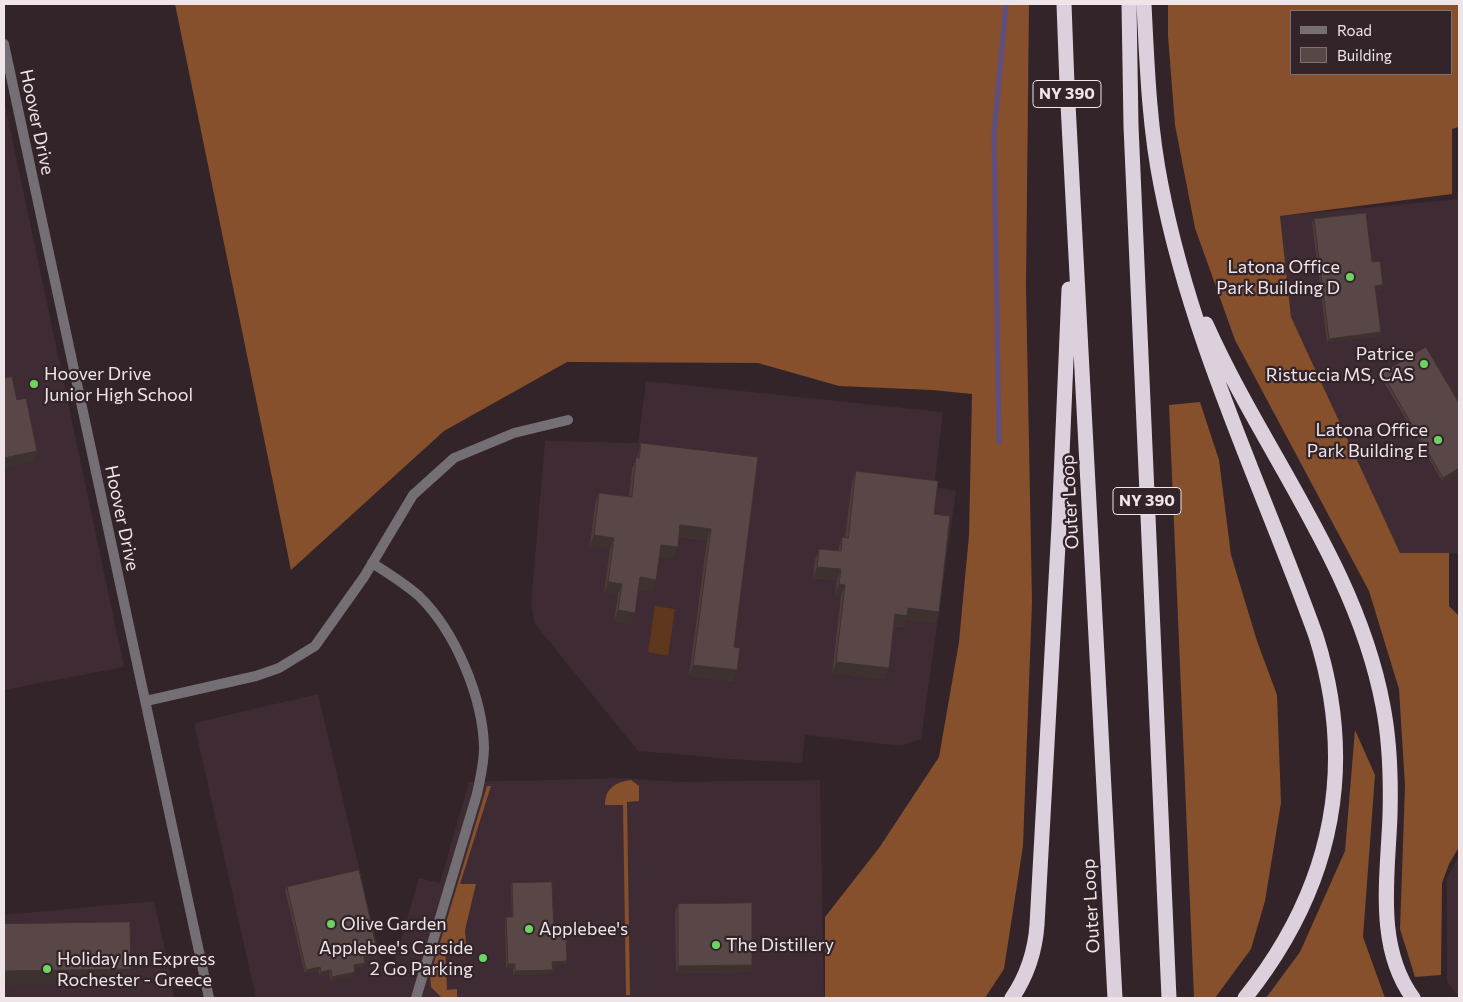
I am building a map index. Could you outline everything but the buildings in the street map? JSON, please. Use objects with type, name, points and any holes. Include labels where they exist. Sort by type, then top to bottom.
[{"type":"highway","name":"Outer Loop","points":[[1064,4],[1115,998]]},
{"type":"highway","name":"NY 390","points":[[1129,4],[1131,136],[1169,998]]},
{"type":"highway","points":[[1144,4],[1148,87],[1154,142],[1161,185],[1178,256],[1212,366],[1316,636],[1326,673],[1334,717],[1333,796],[1319,865],[1290,934],[1249,993]]},
{"type":"highway","points":[[1012,998],[1026,974],[1034,946],[1042,867],[1059,526],[1071,245],[1072,177]]},
{"type":"highway","points":[[1178,256],[1219,351],[1329,555],[1348,593],[1367,642],[1383,706],[1389,750],[1390,795],[1387,910],[1389,939],[1396,969],[1413,998]]},
{"type":"street","name":"Hoover Drive","points":[[4,44],[209,998]]},
{"type":"street","points":[[146,701],[256,676],[279,668],[315,646],[372,563],[412,495],[454,458],[514,433],[568,420]]},
{"type":"street","points":[[372,563],[400,580],[420,597],[443,625],[467,671],[480,720],[484,748],[482,772],[477,794],[416,998]]},
{"type":"shaded area","points":[[175,4],[1029,4],[1026,287],[1032,602],[1023,846],[1004,969],[985,998],[825,998],[825,917],[879,848],[939,757],[959,642],[969,535],[972,394],[932,390],[839,386],[758,363],[567,362],[444,431],[291,570]]},
{"type":"shaded area","points":[[1168,4],[1459,4],[1459,127],[1452,129],[1452,194],[1280,216],[1291,317],[1400,553],[1449,553],[1449,606],[1459,616],[1459,847],[1449,864],[1442,883],[1441,975],[1415,977],[1400,929],[1405,786],[1399,689],[1369,591],[1235,340],[1195,228],[1175,125],[1168,36]]},
{"type":"shaded area","name":"Hoover Drive Junior High School","points":[[4,100],[124,667],[4,690]]},
{"type":"shaded area","points":[[1459,199],[1459,553],[1400,553],[1291,317],[1280,216]]},
{"type":"shaded area","points":[[646,381],[943,412],[934,487],[956,491],[921,739],[901,746],[805,735],[802,763],[638,751],[535,624],[531,604],[545,441],[638,443]]},
{"type":"shaded area","points":[[1200,402],[1219,460],[1231,555],[1257,641],[1277,695],[1281,803],[1265,901],[1251,949],[1215,998],[1194,998],[1169,405]]},
{"type":"shaded area","points":[[655,606],[675,609],[668,656],[648,652]]},
{"type":"shaded area","points":[[318,694],[382,965],[394,963],[419,878],[440,883],[469,782],[622,778],[677,782],[820,780],[824,998],[256,998],[194,723]]},
{"type":"shaded area","points":[[1355,730],[1375,775],[1363,937],[1385,998],[1266,998],[1300,952],[1345,851]]},
{"type":"shaded area","points":[[631,780],[639,786],[639,801],[627,802],[630,995],[626,995],[623,805],[605,805],[607,794],[612,787],[621,782]]},
{"type":"shaded area","points":[[487,786],[491,786],[460,884],[476,884],[465,930],[466,944],[445,945],[447,990],[457,989],[457,998],[442,998],[431,987],[430,976]]},
{"type":"shaded area","points":[[1459,856],[1459,996],[1447,981],[1447,878]]},
{"type":"shaded area","points":[[154,901],[174,998],[4,998],[4,915]]},
{"type":"waterway","points":[[999,442],[994,134],[1006,4]]},
{"type":"place","name":"Latona Office Park Building D","points":[[1350,277]]},
{"type":"place","name":"Patrice Ristuccia MS, CAS","points":[[1424,364]]},
{"type":"place","name":"Hoover Drive Junior High School","points":[[34,384]]},
{"type":"place","name":"Latona Office Park Building E","points":[[1438,440]]},
{"type":"place","name":"Olive Garden","points":[[331,924]]},
{"type":"place","name":"Applebee's","points":[[529,929]]},
{"type":"place","name":"The Distillery","points":[[716,945]]},
{"type":"place","name":"Applebee's Carside 2 Go Parking","points":[[483,958]]},
{"type":"place","name":"Holiday Inn Express Rochester - Greece","points":[[47,969]]}]
